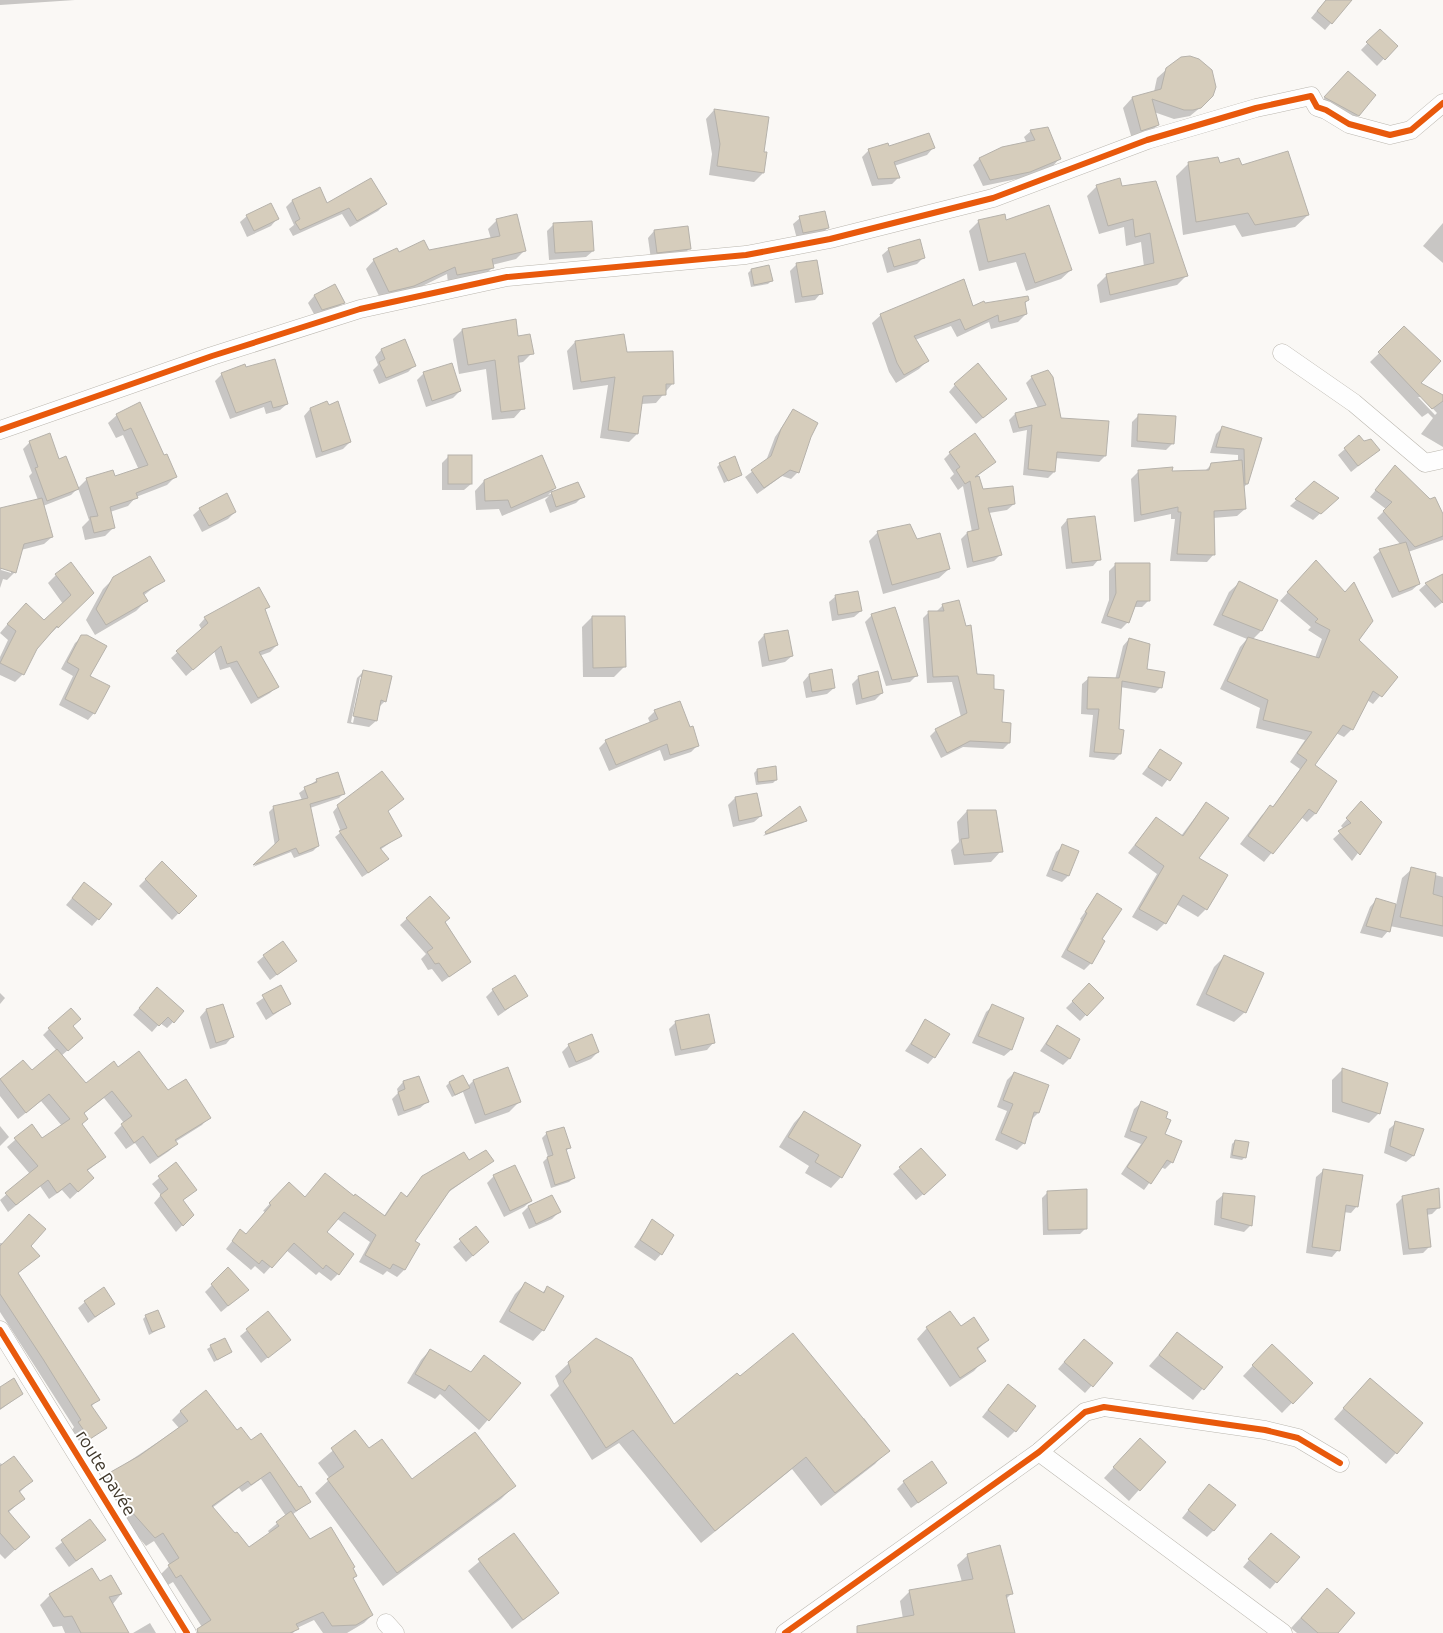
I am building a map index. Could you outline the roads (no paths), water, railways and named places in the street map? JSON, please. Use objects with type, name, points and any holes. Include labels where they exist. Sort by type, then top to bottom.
[{"type":"street","points":[[0,430],[212,356],[360,309],[507,277],[746,255],[830,239],[993,198],[1147,140],[1256,108],[1311,96],[1317,107],[1326,110],[1349,124],[1390,135],[1411,130],[1443,103]]},
{"type":"street","points":[[1282,353],[1354,403],[1426,463],[1443,458]]},
{"type":"street","name":"route pavée","points":[[0,1330],[187,1633]]},
{"type":"street","points":[[785,1633],[1039,1452],[1085,1412],[1104,1407],[1265,1430],[1298,1438],[1340,1463]]},
{"type":"street","points":[[1039,1452],[1283,1633]]}]
